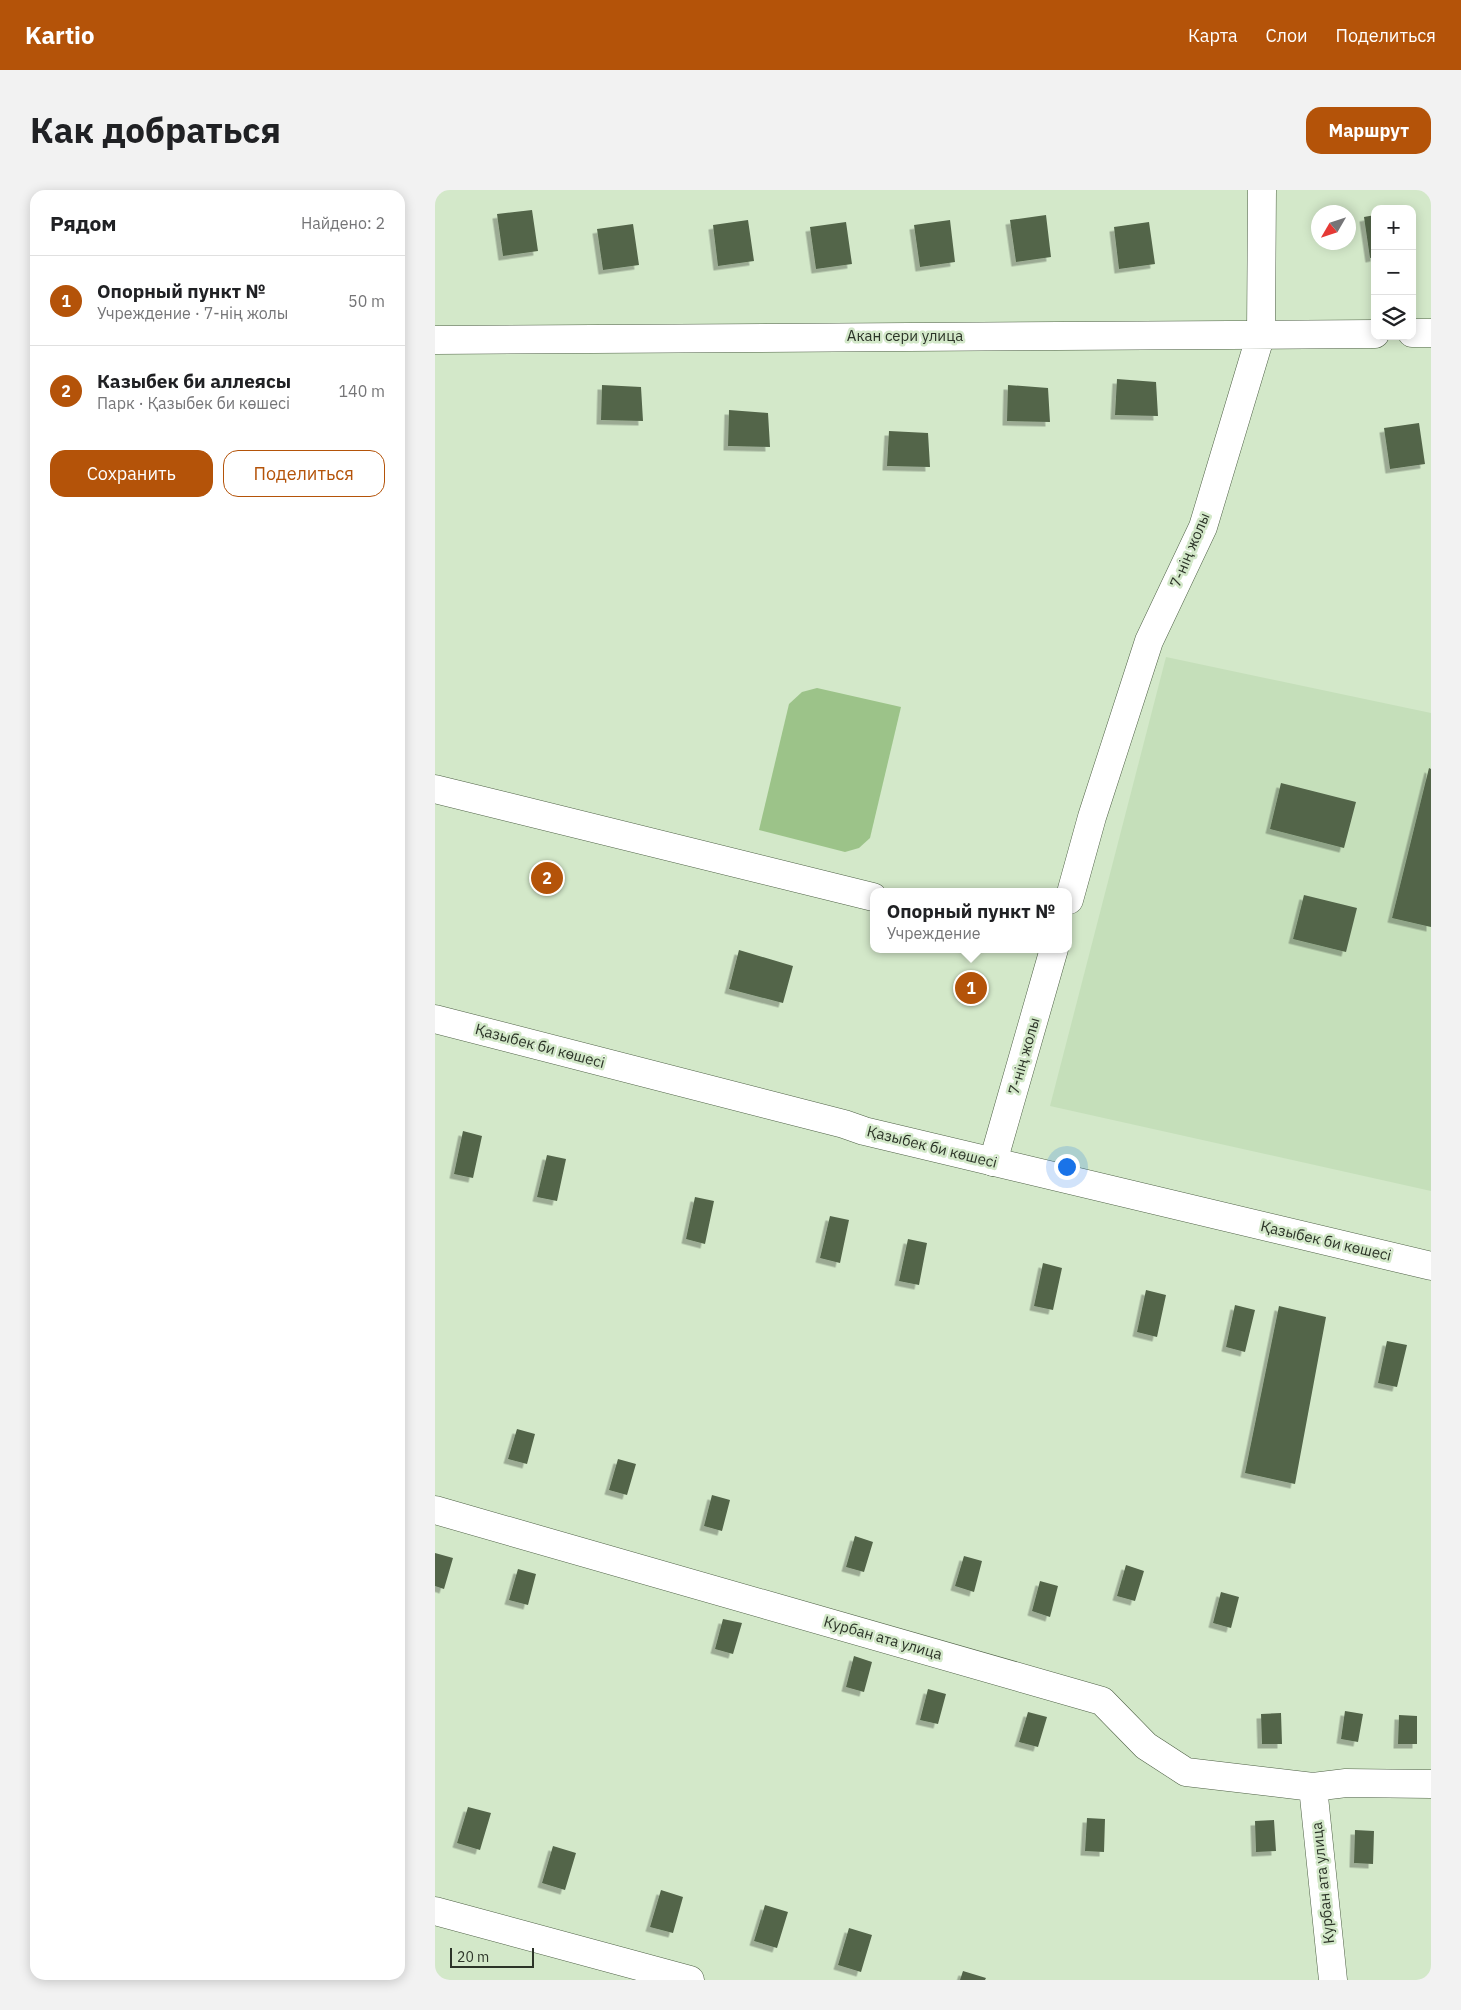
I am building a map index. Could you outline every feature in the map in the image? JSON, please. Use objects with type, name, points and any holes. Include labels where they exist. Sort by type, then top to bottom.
[{"type":"street","name":"7-нің жолы","points":[[1072,889],[1092,818],[1149,640],[1203,527],[1261,334],[1262,190]]},
{"type":"street","points":[[1416,334],[1431,333]]},
{"type":"street","name":"Акан сери улица","points":[[435,340],[1371,334]]},
{"type":"street","points":[[435,789],[870,896]]},
{"type":"street","name":"7-нің жолы","points":[[993,1162],[1053,953]]},
{"type":"street","name":"Қазыбек би көшесі","points":[[435,1018],[844,1124],[864,1131],[1431,1266]]},
{"type":"street","name":"Курбан ата улица","points":[[435,1510],[1102,1701],[1146,1746],[1186,1772],[1313,1787],[1346,1783],[1431,1784]]},
{"type":"street","name":"Курбан ата улица","points":[[1313,1787],[1333,1980]]},
{"type":"street","points":[[435,1911],[690,1980]]},
{"type":"shaded area","points":[[1166,657],[1431,713],[1431,1191],[1050,1106]]},
{"type":"shaded area","points":[[817,688],[901,707],[870,838],[859,848],[845,852],[759,830],[789,704],[802,692]]},
{"type":"building","points":[[532,210],[538,251],[503,256],[497,214]]},
{"type":"building","points":[[1046,215],[1051,257],[1016,262],[1010,220]]},
{"type":"building","points":[[1371,216],[1370,258],[1364,217]]},
{"type":"building","points":[[748,220],[754,261],[718,266],[713,225]]},
{"type":"building","points":[[950,220],[955,262],[920,267],[914,225]]},
{"type":"building","points":[[846,222],[852,264],[816,269],[810,227]]},
{"type":"building","points":[[1149,222],[1155,264],[1119,269],[1114,227]]},
{"type":"building","points":[[633,224],[639,265],[603,270],[597,229]]},
{"type":"building","points":[[1117,379],[1156,382],[1158,416],[1115,415]]},
{"type":"building","points":[[602,385],[641,387],[643,421],[601,420]]},
{"type":"building","points":[[1008,385],[1048,388],[1050,422],[1007,421]]},
{"type":"building","points":[[729,410],[768,413],[770,447],[728,446]]},
{"type":"building","points":[[1419,423],[1425,464],[1390,469],[1384,428]]},
{"type":"building","points":[[889,431],[928,433],[930,467],[887,466]]},
{"type":"building","points":[[1429,768],[1431,769],[1431,927],[1392,918]]},
{"type":"building","points":[[1281,783],[1356,802],[1344,848],[1270,829]]},
{"type":"building","points":[[1304,895],[1357,908],[1346,952],[1293,939]]},
{"type":"building","points":[[739,950],[793,966],[783,1003],[729,989]]},
{"type":"building","points":[[463,1131],[482,1136],[473,1178],[454,1174]]},
{"type":"building","points":[[547,1155],[566,1159],[557,1201],[537,1197]]},
{"type":"building","points":[[695,1197],[714,1201],[705,1244],[686,1239]]},
{"type":"building","points":[[830,1216],[849,1220],[840,1263],[820,1258]]},
{"type":"building","points":[[908,1239],[927,1243],[919,1285],[899,1281]]},
{"type":"building","points":[[1043,1263],[1062,1268],[1053,1310],[1034,1306]]},
{"type":"building","points":[[1146,1290],[1166,1295],[1157,1337],[1137,1332]]},
{"type":"building","points":[[1235,1305],[1255,1310],[1245,1352],[1226,1347]]},
{"type":"building","points":[[1279,1306],[1326,1317],[1295,1484],[1245,1473]]},
{"type":"building","points":[[1387,1341],[1407,1345],[1397,1387],[1378,1383]]},
{"type":"building","points":[[517,1429],[535,1434],[527,1464],[508,1459]]},
{"type":"building","points":[[618,1459],[636,1464],[627,1495],[609,1490]]},
{"type":"building","points":[[712,1495],[730,1500],[722,1531],[704,1526]]},
{"type":"building","points":[[855,1536],[873,1542],[864,1572],[846,1567]]},
{"type":"building","points":[[435,1553],[453,1558],[444,1589],[435,1586]]},
{"type":"building","points":[[964,1556],[982,1561],[974,1592],[955,1586]]},
{"type":"building","points":[[1126,1565],[1144,1571],[1135,1601],[1117,1596]]},
{"type":"building","points":[[518,1569],[536,1574],[528,1605],[509,1600]]},
{"type":"building","points":[[1040,1581],[1058,1586],[1050,1617],[1032,1611]]},
{"type":"building","points":[[1221,1592],[1239,1597],[1231,1628],[1213,1623]]},
{"type":"building","points":[[723,1619],[742,1623],[733,1654],[715,1649]]},
{"type":"building","points":[[854,1656],[872,1662],[864,1692],[846,1687]]},
{"type":"building","points":[[928,1689],[946,1694],[938,1724],[920,1720]]},
{"type":"building","points":[[1345,1711],[1363,1714],[1358,1742],[1341,1739]]},
{"type":"building","points":[[1028,1712],[1047,1717],[1038,1747],[1019,1742]]},
{"type":"building","points":[[1281,1713],[1282,1744],[1262,1744],[1261,1714]]},
{"type":"building","points":[[1399,1715],[1417,1716],[1417,1744],[1398,1744]]},
{"type":"building","points":[[468,1807],[491,1813],[480,1850],[457,1843]]},
{"type":"building","points":[[1087,1818],[1105,1819],[1104,1852],[1085,1851]]},
{"type":"building","points":[[1274,1820],[1276,1851],[1256,1852],[1255,1821]]},
{"type":"building","points":[[1355,1830],[1374,1831],[1373,1864],[1354,1863]]},
{"type":"building","points":[[553,1846],[576,1853],[565,1890],[542,1883]]},
{"type":"building","points":[[661,1890],[683,1897],[673,1933],[650,1927]]},
{"type":"building","points":[[765,1905],[788,1912],[777,1948],[754,1941]]},
{"type":"building","points":[[849,1928],[872,1935],[861,1972],[838,1965]]},
{"type":"building","points":[[963,1971],[986,1978],[985,1980],[960,1980]]},
{"type":"place","name":"Казыбек би аллеясы","points":[[547,878]]},
{"type":"place","name":"Опорный пункт №","points":[[971,988]]}]
